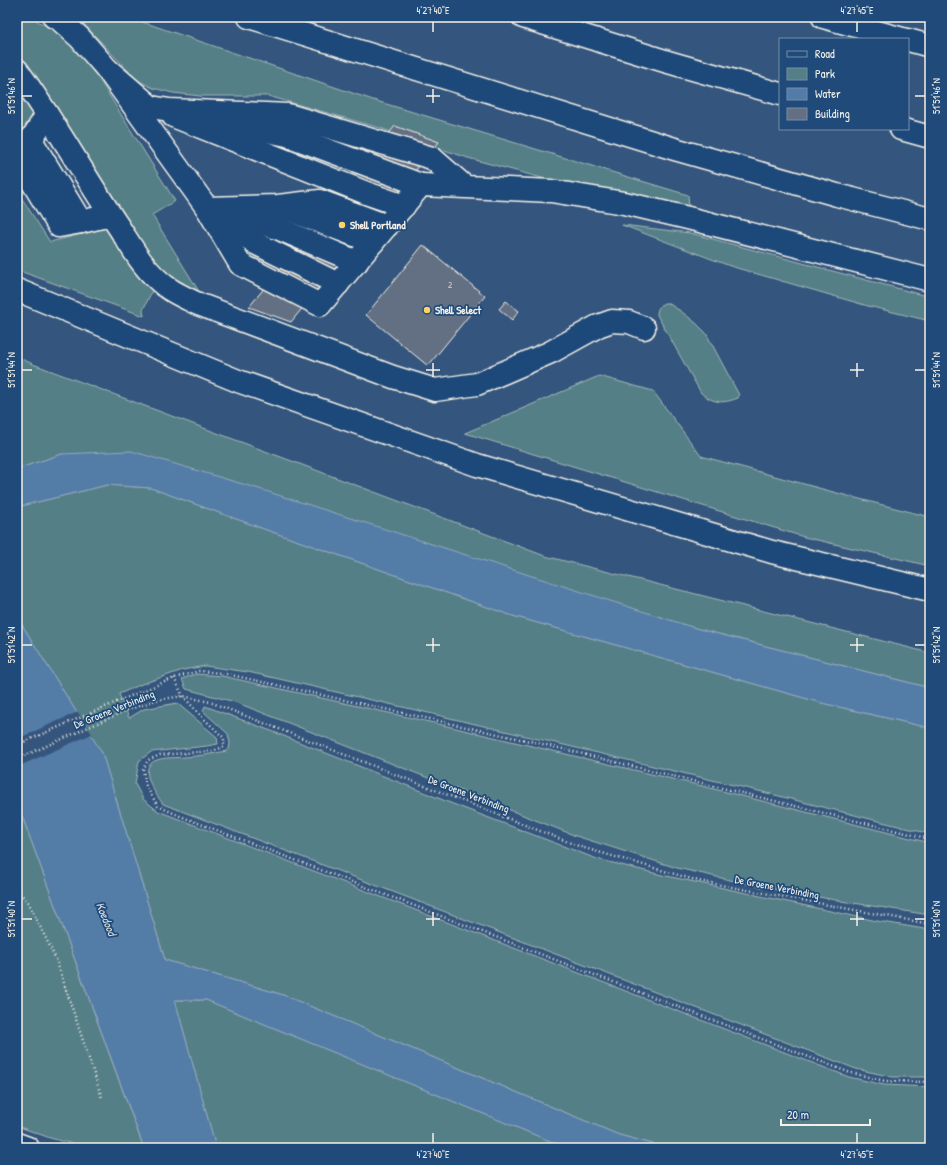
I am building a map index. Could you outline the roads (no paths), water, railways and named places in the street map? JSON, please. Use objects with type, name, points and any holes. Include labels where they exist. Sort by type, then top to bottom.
[{"type":"main road","points":[[54,17],[59,19],[80,38],[107,69],[207,208],[240,264],[320,305],[421,185]]},
{"type":"main road","points":[[249,17],[678,150],[837,195],[930,219]]},
{"type":"main road","points":[[523,17],[668,62],[779,94]]},
{"type":"main road","points":[[823,17],[899,38]]},
{"type":"main road","points":[[909,40],[930,46]]},
{"type":"main road","points":[[107,69],[151,107],[369,194],[404,206]]},
{"type":"main road","points":[[17,70],[36,96],[110,215],[142,262],[157,280],[176,294],[198,304],[378,372],[435,390],[477,384],[551,352],[598,326],[612,321],[629,322],[644,328]]},
{"type":"main road","points":[[151,107],[287,135],[421,185],[551,191],[624,203],[930,280]]},
{"type":"main road","points":[[151,107],[169,110],[288,114],[432,158],[464,186]]},
{"type":"main road","points":[[47,114],[31,140],[82,222],[110,215]]},
{"type":"main road","points":[[905,130],[930,137]]},
{"type":"main road","points":[[207,208],[278,206],[380,234]]},
{"type":"main road","points":[[207,208],[277,228],[357,262]]},
{"type":"main road","points":[[17,290],[238,381],[477,465],[772,552],[930,590]]},
{"type":"main road","points":[[17,1144],[28,1148]]},
{"type":"water","points":[[131,451],[256,488],[695,628],[930,688],[930,728],[822,703],[513,616],[151,488],[107,485],[17,507],[17,469],[62,454]]},
{"type":"water","name":"Koedood","points":[[17,617],[102,753],[165,960],[283,995],[619,1135],[664,1147],[809,1148],[567,1148],[206,1000],[175,1000],[216,1148],[144,1148],[17,802]]},
{"type":"place","name":"Shell Portland","points":[[342,225]]},
{"type":"place","name":"Shell Select","points":[[427,310]]}]
